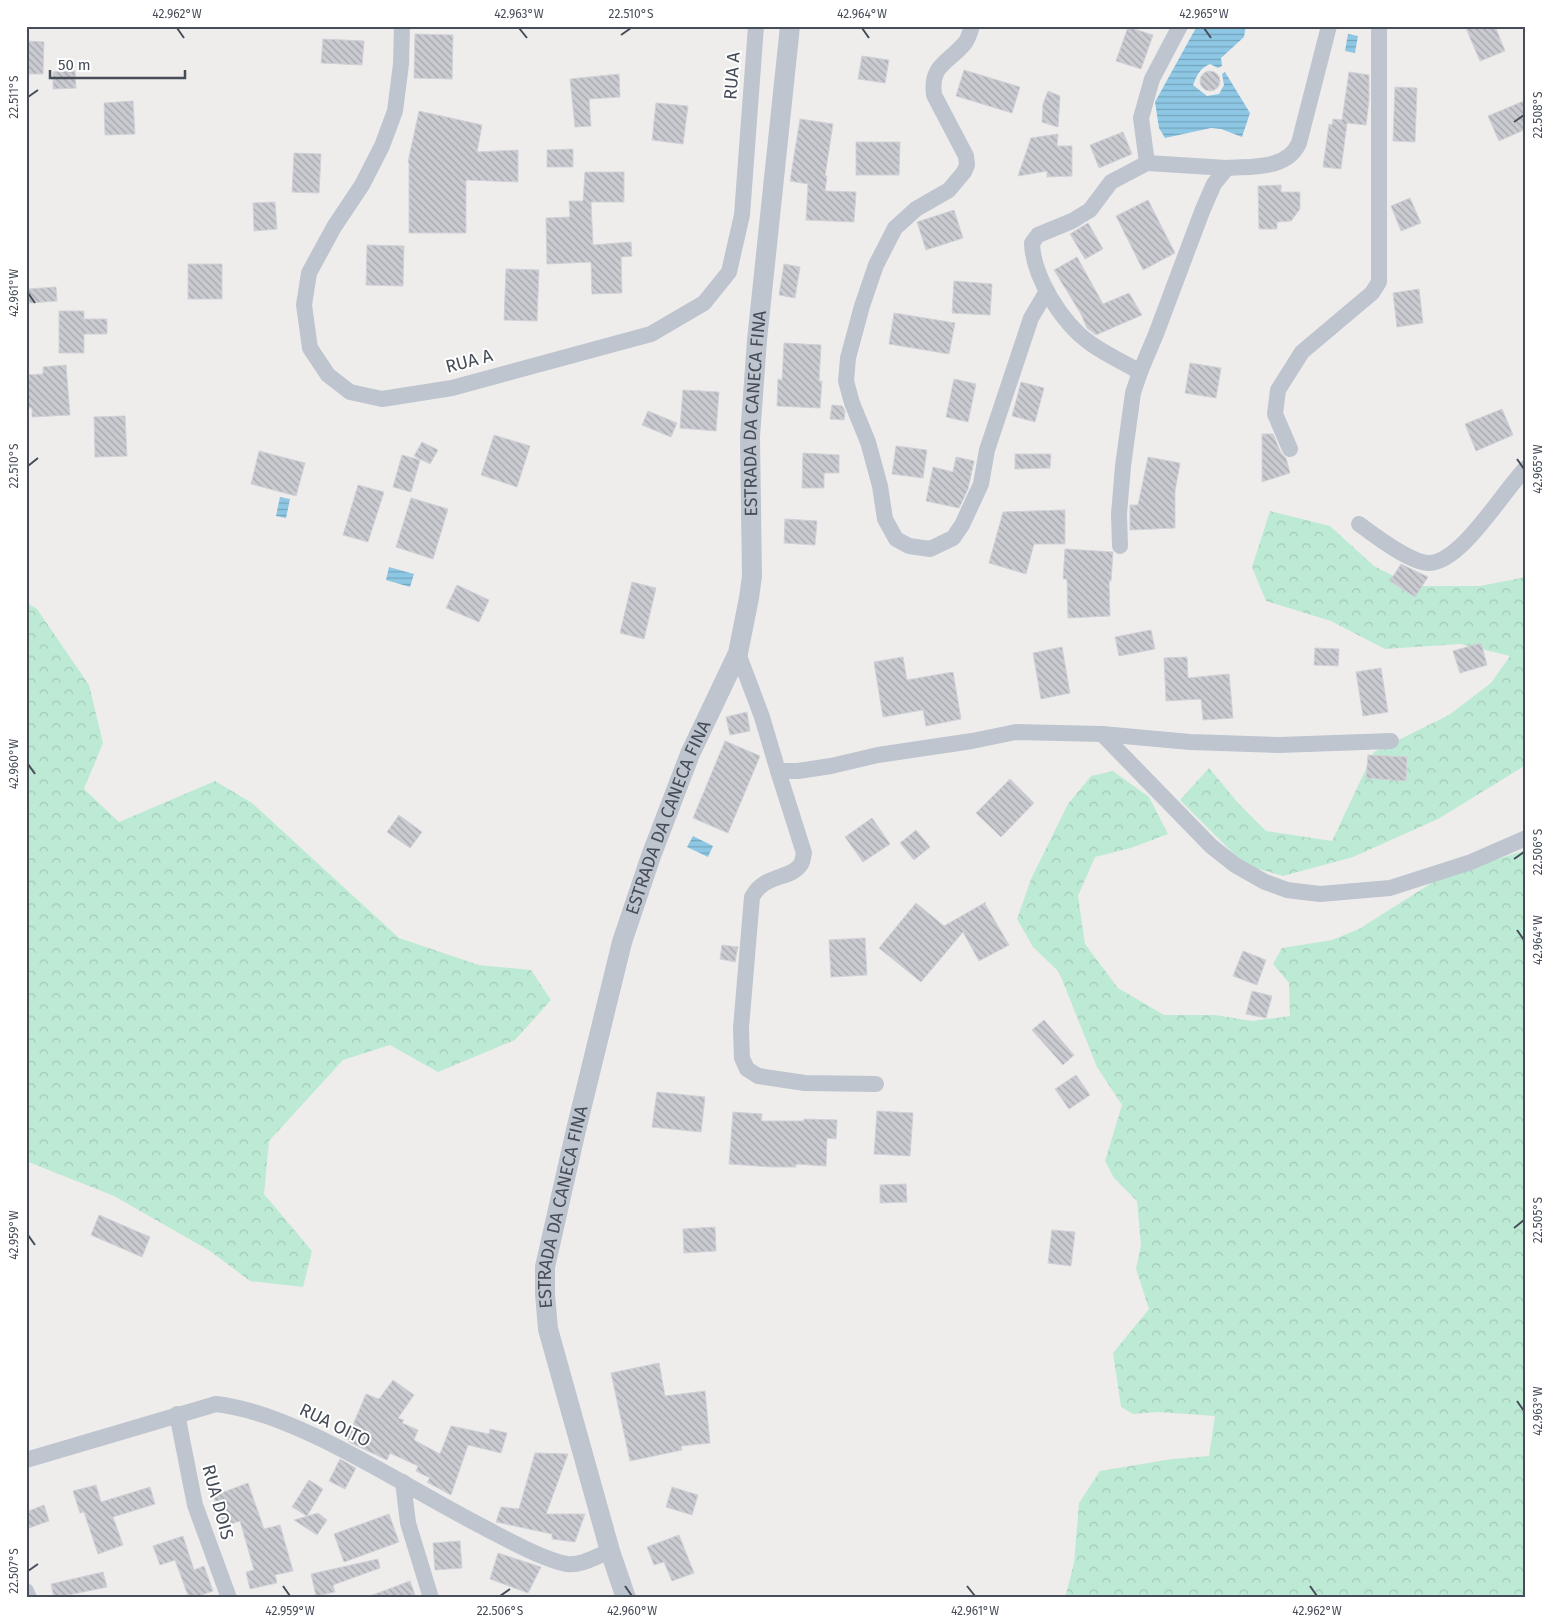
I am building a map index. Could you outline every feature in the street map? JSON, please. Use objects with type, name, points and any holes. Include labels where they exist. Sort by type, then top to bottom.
[{"type":"street","name":"RUA A","points":[[402,26],[401,64],[395,111],[382,146],[362,185],[334,227],[309,273],[304,306],[310,348],[328,375],[350,392],[382,398],[452,388],[651,334],[704,303],[729,272],[742,216],[756,26]]},
{"type":"street","name":"ESTRADA DA CANECA FINA","points":[[626,1598],[610,1551],[548,1329],[545,1267],[622,942],[651,856],[690,754],[738,653],[752,576],[750,437],[790,26]]},
{"type":"street","points":[[972,26],[965,43],[937,70],[934,78],[934,95],[966,156],[967,165],[949,190],[916,209],[895,228],[876,265],[862,306],[848,358],[846,381],[852,404],[868,442],[880,486],[885,519],[896,539],[909,546],[930,549],[953,538],[962,525],[982,484],[988,450],[1028,326],[1046,291]]},
{"type":"street","points":[[1147,163],[1141,118],[1152,79],[1180,26]]},
{"type":"street","points":[[1140,372],[1089,343],[1068,323],[1046,291],[1032,255],[1032,243],[1038,235],[1072,221],[1090,210],[1111,182],[1147,163],[1227,168],[1272,165],[1286,159],[1295,152],[1299,143],[1329,26]]},
{"type":"street","points":[[1290,449],[1275,414],[1278,390],[1302,352],[1372,293],[1379,282],[1379,26]]},
{"type":"street","points":[[1120,546],[1123,466],[1133,393],[1203,209],[1214,184],[1227,168]]},
{"type":"street","points":[[1359,524],[1387,544],[1414,559],[1429,563],[1449,556],[1470,537],[1514,480],[1526,468]]},
{"type":"street","points":[[738,653],[762,717],[804,853],[801,864],[793,871],[764,882],[757,888],[752,897],[741,1028],[742,1058],[747,1070],[758,1076],[805,1083],[876,1084]]},
{"type":"street","points":[[778,772],[831,766],[878,755],[972,741],[1016,732],[1102,734],[1190,742],[1279,745],[1391,741]]},
{"type":"street","points":[[1102,734],[1211,846],[1234,866],[1265,882],[1287,890],[1320,894],[1390,888],[1471,862],[1526,838]]},
{"type":"street","name":"RUA OITO","points":[[26,1460],[177,1414],[216,1404],[236,1406],[290,1424],[332,1444],[479,1525],[554,1560],[568,1564],[581,1563],[610,1551]]},
{"type":"street","name":"RUA DOIS","points":[[177,1414],[195,1505],[229,1598]]},
{"type":"street","points":[[403,1482],[408,1523],[430,1598]]},
{"type":"street","points":[[26,1591],[28,1598]]},
{"type":"green space","points":[[1270,511],[1330,526],[1374,566],[1407,583],[1420,586],[1480,586],[1526,577],[1526,765],[1438,819],[1353,857],[1283,876],[1245,865],[1180,800],[1209,768],[1239,804],[1266,831],[1332,841],[1374,752],[1449,715],[1491,683],[1510,656],[1461,644],[1385,649],[1331,621],[1266,601],[1252,567]]},
{"type":"green space","points":[[26,602],[37,609],[89,685],[103,743],[84,789],[119,822],[215,781],[252,803],[399,938],[479,965],[531,970],[551,1000],[515,1040],[438,1072],[390,1045],[343,1060],[269,1141],[264,1194],[312,1251],[303,1287],[250,1281],[210,1251],[114,1196],[26,1161]]},
{"type":"green space","points":[[1113,771],[1149,797],[1168,834],[1131,848],[1095,857],[1078,896],[1085,944],[1118,988],[1164,1015],[1215,1015],[1252,1021],[1290,1016],[1289,983],[1273,964],[1282,948],[1332,940],[1359,929],[1441,877],[1526,850],[1526,1598],[1065,1598],[1074,1563],[1079,1503],[1100,1471],[1172,1459],[1209,1456],[1215,1416],[1158,1412],[1133,1414],[1121,1407],[1113,1353],[1149,1309],[1136,1269],[1141,1245],[1137,1201],[1114,1178],[1105,1161],[1122,1105],[1097,1067],[1059,972],[1033,947],[1017,919],[1031,879],[1068,804],[1091,776]]},
{"type":"water","points":[[1197,26],[1246,26],[1244,37],[1221,58],[1222,66],[1218,68],[1210,64],[1199,72],[1193,85],[1207,96],[1219,94],[1224,85],[1222,74],[1225,72],[1250,113],[1242,137],[1221,129],[1211,128],[1165,138],[1159,128],[1155,102]]},
{"type":"water","points":[[1348,34],[1358,36],[1355,53],[1345,51]]},
{"type":"water","points":[[280,497],[290,499],[286,518],[276,516]]},
{"type":"water","points":[[389,567],[414,574],[410,587],[386,580]]},
{"type":"water","points":[[693,836],[713,846],[708,857],[687,847]]},
{"type":"building","points":[[1465,26],[1495,26],[1505,51],[1480,61]]},
{"type":"building","points":[[1128,27],[1153,35],[1141,69],[1116,61]]},
{"type":"building","points":[[415,34],[453,35],[452,79],[414,78]]},
{"type":"building","points":[[323,39],[364,41],[362,65],[321,63]]},
{"type":"building","points":[[26,41],[44,42],[43,74],[26,74]]},
{"type":"building","points":[[862,56],[889,60],[885,83],[858,79]]},
{"type":"building","points":[[964,70],[1020,87],[1012,113],[956,96]]},
{"type":"building","points":[[75,71],[76,88],[53,89],[53,72]]},
{"type":"building","points":[[1210,71],[1217,74],[1220,81],[1217,88],[1210,91],[1203,88],[1200,81],[1203,74]]},
{"type":"building","points":[[1349,72],[1369,75],[1366,125],[1347,123],[1341,169],[1323,167],[1329,124],[1332,125],[1333,119],[1342,120]]},
{"type":"building","points":[[619,74],[620,97],[589,99],[591,126],[575,127],[570,79]]},
{"type":"building","points":[[1395,87],[1417,88],[1415,142],[1393,141]]},
{"type":"building","points":[[1048,91],[1060,96],[1058,127],[1042,122],[1043,104]]},
{"type":"building","points":[[1526,100],[1526,129],[1499,141],[1488,116]]},
{"type":"building","points":[[133,101],[135,134],[105,135],[104,103]]},
{"type":"building","points":[[656,103],[688,106],[683,144],[652,140]]},
{"type":"building","points":[[419,111],[482,125],[477,152],[518,150],[518,182],[466,180],[466,233],[409,233],[408,162]]},
{"type":"building","points":[[800,119],[833,124],[825,176],[827,176],[825,191],[856,192],[854,222],[806,220],[808,184],[790,181]]},
{"type":"building","points":[[1123,132],[1132,154],[1099,168],[1090,145]]},
{"type":"building","points":[[1058,134],[1057,146],[1072,146],[1072,176],[1047,177],[1047,171],[1018,176],[1031,138]]},
{"type":"building","points":[[856,142],[900,142],[899,175],[856,175]]},
{"type":"building","points":[[573,149],[573,167],[547,167],[547,150]]},
{"type":"building","points":[[294,153],[321,154],[319,193],[292,192]]},
{"type":"building","points":[[585,172],[624,172],[624,202],[591,202],[593,245],[631,242],[632,256],[621,257],[622,293],[592,294],[591,262],[547,264],[546,218],[570,217],[569,201],[583,201]]},
{"type":"building","points":[[1281,185],[1281,192],[1300,192],[1300,209],[1291,221],[1277,222],[1277,229],[1259,229],[1258,186]]},
{"type":"building","points":[[1410,198],[1421,223],[1401,231],[1391,206]]},
{"type":"building","points":[[1148,200],[1175,253],[1143,270],[1116,216]]},
{"type":"building","points":[[275,202],[277,229],[254,231],[253,203]]},
{"type":"building","points":[[954,210],[963,238],[926,250],[917,222]]},
{"type":"building","points":[[1088,223],[1103,249],[1085,259],[1070,234]]},
{"type":"building","points":[[367,245],[404,246],[403,286],[366,285]]},
{"type":"building","points":[[1077,257],[1103,304],[1129,293],[1142,315],[1096,335],[1087,328],[1081,314],[1054,270]]},
{"type":"building","points":[[188,264],[222,264],[222,299],[188,299]]},
{"type":"building","points":[[784,264],[800,267],[795,298],[779,295]]},
{"type":"building","points":[[506,269],[539,270],[537,321],[504,320]]},
{"type":"building","points":[[954,281],[992,284],[990,315],[952,313]]},
{"type":"building","points":[[56,287],[57,301],[29,303],[28,289]]},
{"type":"building","points":[[1419,289],[1423,323],[1397,327],[1393,293]]},
{"type":"building","points":[[59,311],[84,311],[84,319],[107,319],[107,334],[84,334],[84,353],[59,353]]},
{"type":"building","points":[[894,313],[955,323],[949,354],[889,344]]},
{"type":"building","points":[[784,343],[821,345],[819,381],[822,381],[820,408],[777,406],[778,379],[782,380]]},
{"type":"building","points":[[1190,363],[1221,368],[1216,398],[1185,393]]},
{"type":"building","points":[[66,365],[70,415],[32,417],[32,408],[26,408],[26,375],[43,374],[43,367]]},
{"type":"building","points":[[954,379],[976,384],[968,422],[946,417]]},
{"type":"building","points":[[1021,382],[1044,388],[1035,422],[1012,416]]},
{"type":"building","points":[[683,390],[719,392],[716,431],[680,428]]},
{"type":"building","points":[[832,405],[842,406],[845,411],[844,420],[830,419]]},
{"type":"building","points":[[1502,409],[1513,435],[1476,451],[1465,424]]},
{"type":"building","points":[[648,411],[677,423],[671,437],[642,425]]},
{"type":"building","points":[[125,416],[127,456],[95,457],[94,417]]},
{"type":"building","points":[[1262,434],[1273,434],[1281,453],[1286,458],[1290,473],[1262,482]]},
{"type":"building","points":[[494,435],[530,446],[517,487],[481,475]]},
{"type":"building","points":[[422,442],[438,450],[430,464],[414,456]]},
{"type":"building","points":[[896,446],[927,450],[923,478],[892,474]]},
{"type":"building","points":[[259,451],[305,463],[296,496],[251,484]]},
{"type":"building","points":[[803,453],[839,455],[839,473],[824,473],[824,488],[802,488]]},
{"type":"building","points":[[1015,454],[1051,454],[1050,468],[1015,469]]},
{"type":"building","points":[[402,455],[420,460],[411,492],[393,487]]},
{"type":"building","points":[[956,457],[974,461],[968,489],[959,508],[926,501],[933,467],[953,472]]},
{"type":"building","points":[[1148,457],[1180,463],[1175,491],[1175,528],[1130,530],[1130,505],[1138,505]]},
{"type":"building","points":[[358,485],[384,492],[368,542],[343,535]]},
{"type":"building","points":[[411,498],[448,509],[433,559],[396,547]]},
{"type":"building","points":[[1065,510],[1065,544],[1034,544],[1026,574],[989,563],[1003,512]]},
{"type":"building","points":[[785,519],[817,521],[815,545],[784,543]]},
{"type":"building","points":[[1065,549],[1113,552],[1111,581],[1109,581],[1110,616],[1068,618],[1067,579],[1063,579]]},
{"type":"building","points":[[1401,564],[1428,577],[1415,597],[1390,581]]},
{"type":"building","points":[[632,582],[656,588],[644,639],[620,633]]},
{"type":"building","points":[[457,585],[489,600],[479,622],[446,608]]},
{"type":"building","points":[[1151,630],[1155,649],[1119,656],[1115,637]]},
{"type":"building","points":[[1481,643],[1487,665],[1460,673],[1453,651]]},
{"type":"building","points":[[1062,647],[1070,693],[1041,699],[1033,653]]},
{"type":"building","points":[[1315,648],[1339,649],[1338,666],[1314,665]]},
{"type":"building","points":[[903,657],[907,680],[953,672],[961,719],[926,726],[923,710],[883,717],[874,662]]},
{"type":"building","points":[[1187,657],[1188,678],[1229,674],[1233,718],[1203,720],[1201,699],[1166,701],[1164,658]]},
{"type":"building","points":[[1381,668],[1388,712],[1363,716],[1356,672]]},
{"type":"building","points":[[747,712],[750,731],[730,735],[726,717]]},
{"type":"building","points":[[725,741],[760,756],[728,833],[693,818]]},
{"type":"building","points":[[1368,755],[1407,757],[1406,781],[1366,778]]},
{"type":"building","points":[[1010,779],[1034,803],[1001,837],[976,813]]},
{"type":"building","points":[[399,815],[422,832],[410,848],[387,832]]},
{"type":"building","points":[[872,818],[890,844],[863,862],[845,837]]},
{"type":"building","points":[[916,830],[930,847],[914,860],[900,843]]},
{"type":"building","points":[[986,902],[985,904],[1009,945],[979,961],[963,932],[921,982],[879,948],[916,903],[944,926]]},
{"type":"building","points":[[865,938],[867,975],[831,977],[829,940]]},
{"type":"building","points":[[722,945],[738,947],[735,962],[720,959]]},
{"type":"building","points":[[1243,951],[1266,960],[1257,985],[1233,976]]},
{"type":"building","points":[[1252,991],[1272,996],[1266,1018],[1246,1014]]},
{"type":"building","points":[[1044,1020],[1074,1055],[1063,1065],[1032,1030]]},
{"type":"building","points":[[1076,1075],[1090,1095],[1069,1109],[1055,1089]]},
{"type":"building","points":[[657,1092],[705,1097],[701,1132],[652,1127]]},
{"type":"building","points":[[877,1111],[913,1113],[910,1156],[874,1154]]},
{"type":"building","points":[[733,1112],[762,1114],[761,1121],[837,1120],[836,1139],[827,1138],[826,1166],[796,1164],[796,1167],[771,1167],[729,1164]]},
{"type":"building","points":[[906,1184],[907,1202],[880,1203],[880,1185]]},
{"type":"building","points":[[99,1215],[150,1237],[142,1257],[91,1235]]},
{"type":"building","points":[[715,1227],[716,1251],[684,1253],[683,1229]]},
{"type":"building","points":[[1052,1230],[1075,1232],[1071,1266],[1048,1263]]},
{"type":"building","points":[[659,1363],[665,1396],[705,1391],[710,1443],[681,1446],[682,1450],[630,1461],[611,1373]]},
{"type":"building","points":[[393,1380],[414,1395],[398,1418],[404,1420],[402,1423],[418,1430],[414,1440],[440,1454],[451,1426],[489,1434],[490,1429],[507,1433],[501,1453],[468,1445],[451,1495],[427,1482],[430,1478],[416,1471],[418,1466],[390,1453],[387,1460],[349,1442],[350,1440],[347,1439],[366,1394],[379,1399]]},
{"type":"building","points":[[535,1453],[568,1454],[546,1514],[585,1514],[575,1542],[552,1539],[552,1534],[496,1522],[501,1507],[519,1509]]},
{"type":"building","points":[[340,1459],[356,1468],[345,1489],[329,1481]]},
{"type":"building","points":[[309,1480],[323,1489],[307,1516],[292,1507]]},
{"type":"building","points":[[248,1483],[264,1529],[280,1525],[293,1571],[275,1575],[277,1583],[250,1589],[246,1572],[254,1570],[240,1521],[224,1526],[213,1496]]},
{"type":"building","points":[[96,1485],[101,1502],[150,1487],[155,1504],[113,1517],[123,1545],[98,1554],[84,1512],[80,1513],[73,1491]]},
{"type":"building","points":[[672,1487],[698,1495],[692,1515],[666,1507]]},
{"type":"building","points":[[44,1505],[49,1521],[26,1529],[26,1512]]},
{"type":"building","points":[[318,1513],[327,1520],[317,1535],[294,1520]]},
{"type":"building","points":[[389,1514],[399,1542],[344,1562],[334,1534]]},
{"type":"building","points":[[679,1535],[694,1573],[672,1581],[664,1562],[654,1565],[647,1547]]},
{"type":"building","points":[[183,1536],[194,1570],[204,1566],[213,1591],[192,1598],[189,1598],[175,1560],[160,1565],[153,1546]]},
{"type":"building","points":[[460,1541],[462,1568],[435,1570],[433,1543]]},
{"type":"building","points":[[498,1553],[541,1567],[528,1593],[490,1579]]},
{"type":"building","points":[[378,1559],[380,1568],[333,1585],[335,1592],[316,1596],[311,1574]]},
{"type":"building","points":[[103,1572],[107,1587],[54,1598],[51,1584]]},
{"type":"building","points":[[410,1581],[416,1598],[370,1598],[370,1596]]}]
